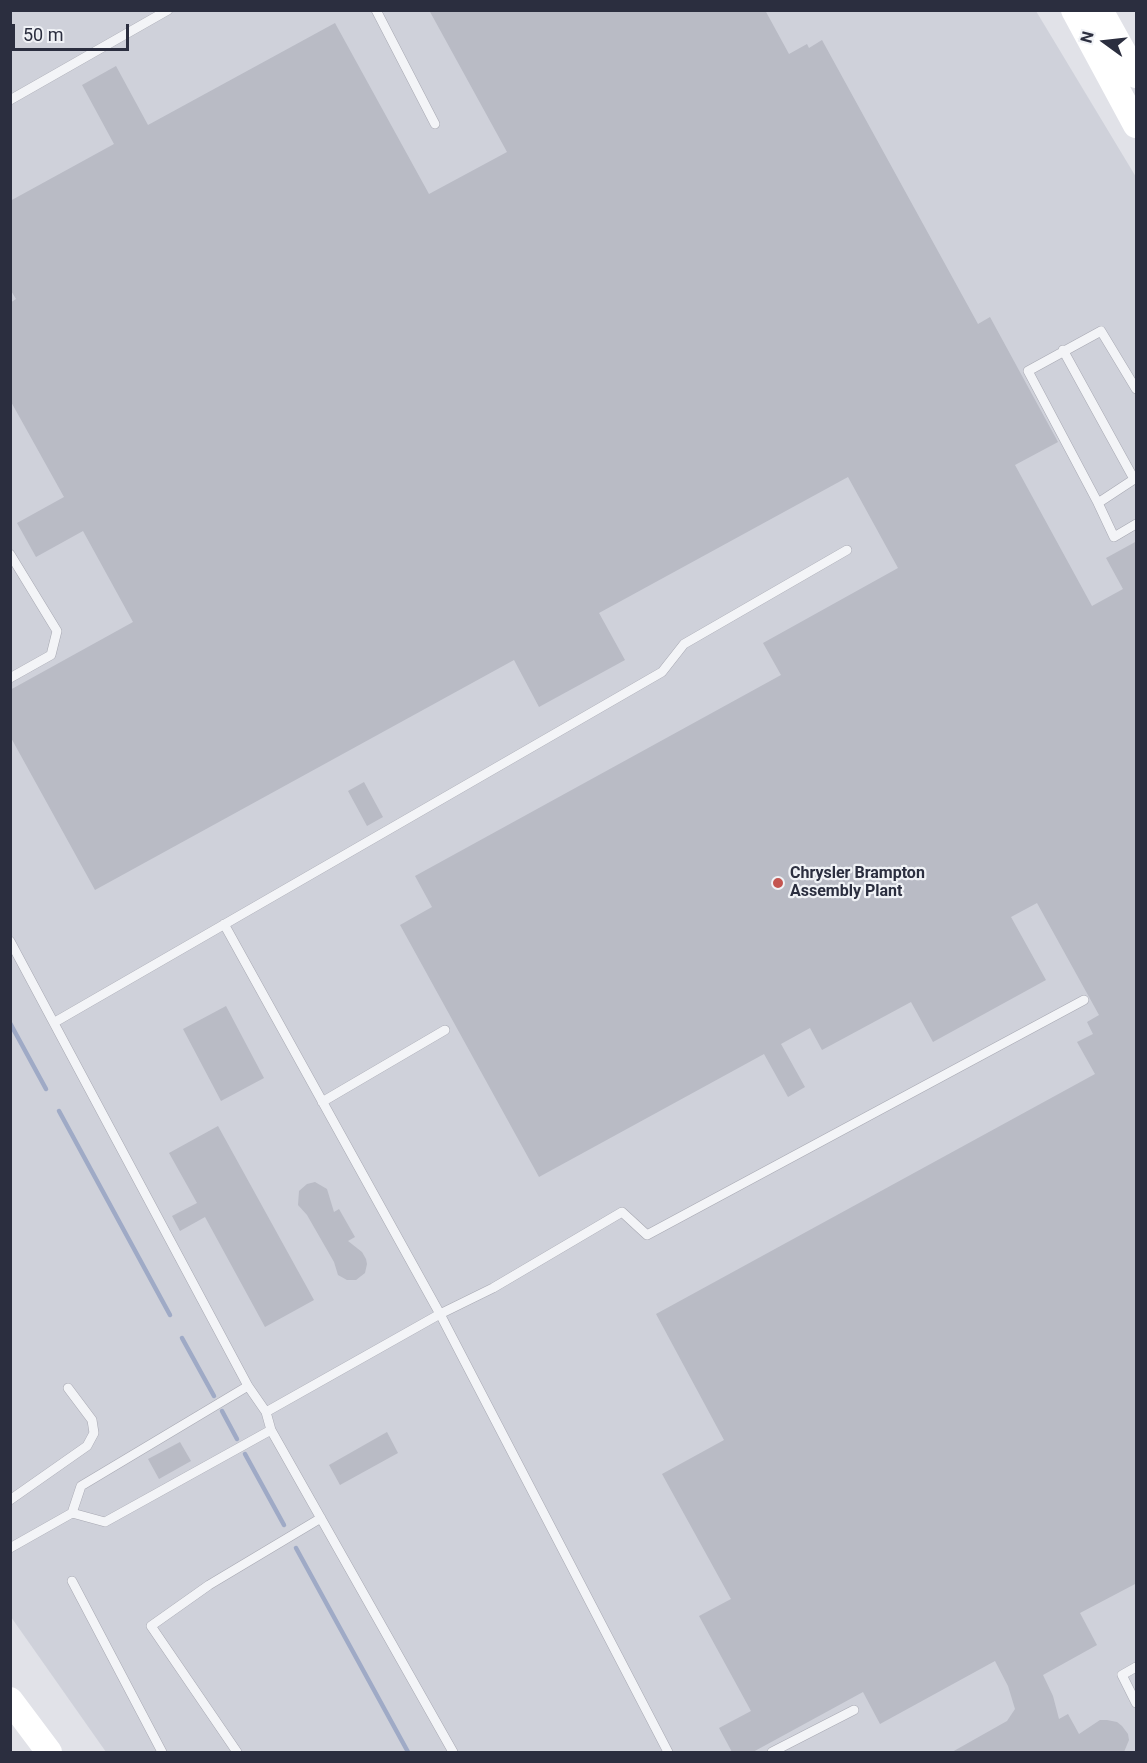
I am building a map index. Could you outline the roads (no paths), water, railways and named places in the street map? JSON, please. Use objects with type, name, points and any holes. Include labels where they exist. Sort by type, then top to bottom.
[{"type":"main road","points":[[1074,10],[1137,125]]},
{"type":"main road","points":[[1100,10],[1137,75]]},
{"type":"main road","points":[[10,1700],[49,1752]]},
{"type":"lane","points":[[10,100],[168,10]]},
{"type":"lane","points":[[376,10],[435,124]]},
{"type":"lane","points":[[1137,389],[1101,331],[1028,371],[1114,537],[1137,524]]},
{"type":"lane","points":[[1063,350],[1136,479],[1098,503]]},
{"type":"lane","points":[[55,1022],[662,672],[684,644],[847,550]]},
{"type":"lane","points":[[10,554],[57,631],[51,655],[10,678]]},
{"type":"lane","points":[[224,924],[440,1314],[668,1752]]},
{"type":"lane","points":[[10,941],[248,1386],[266,1412],[271,1430],[453,1752]]},
{"type":"lane","points":[[266,1412],[440,1314],[494,1288],[622,1212],[647,1235],[1084,1000]]},
{"type":"lane","points":[[322,1102],[445,1030]]},
{"type":"lane","points":[[10,1548],[72,1513],[81,1486],[248,1386]]},
{"type":"lane","points":[[10,1500],[87,1446],[94,1433],[92,1420],[68,1388]]},
{"type":"lane","points":[[72,1513],[105,1522],[271,1430]]},
{"type":"lane","points":[[237,1752],[151,1626],[209,1585],[321,1518]]},
{"type":"lane","points":[[72,1581],[162,1752]]},
{"type":"lane","points":[[1137,1667],[1122,1675],[1137,1703]]},
{"type":"lane","points":[[772,1752],[854,1710]]},
{"type":"waterway","points":[[10,1023],[46,1089]]},
{"type":"waterway","points":[[59,1111],[170,1315]]},
{"type":"waterway","points":[[182,1338],[214,1396]]},
{"type":"waterway","points":[[222,1411],[237,1439]]},
{"type":"waterway","points":[[245,1454],[284,1525]]},
{"type":"waterway","points":[[296,1548],[408,1752]]},
{"type":"place","name":"Chrysler Brampton Assembly Plant","points":[[778,883]]}]
